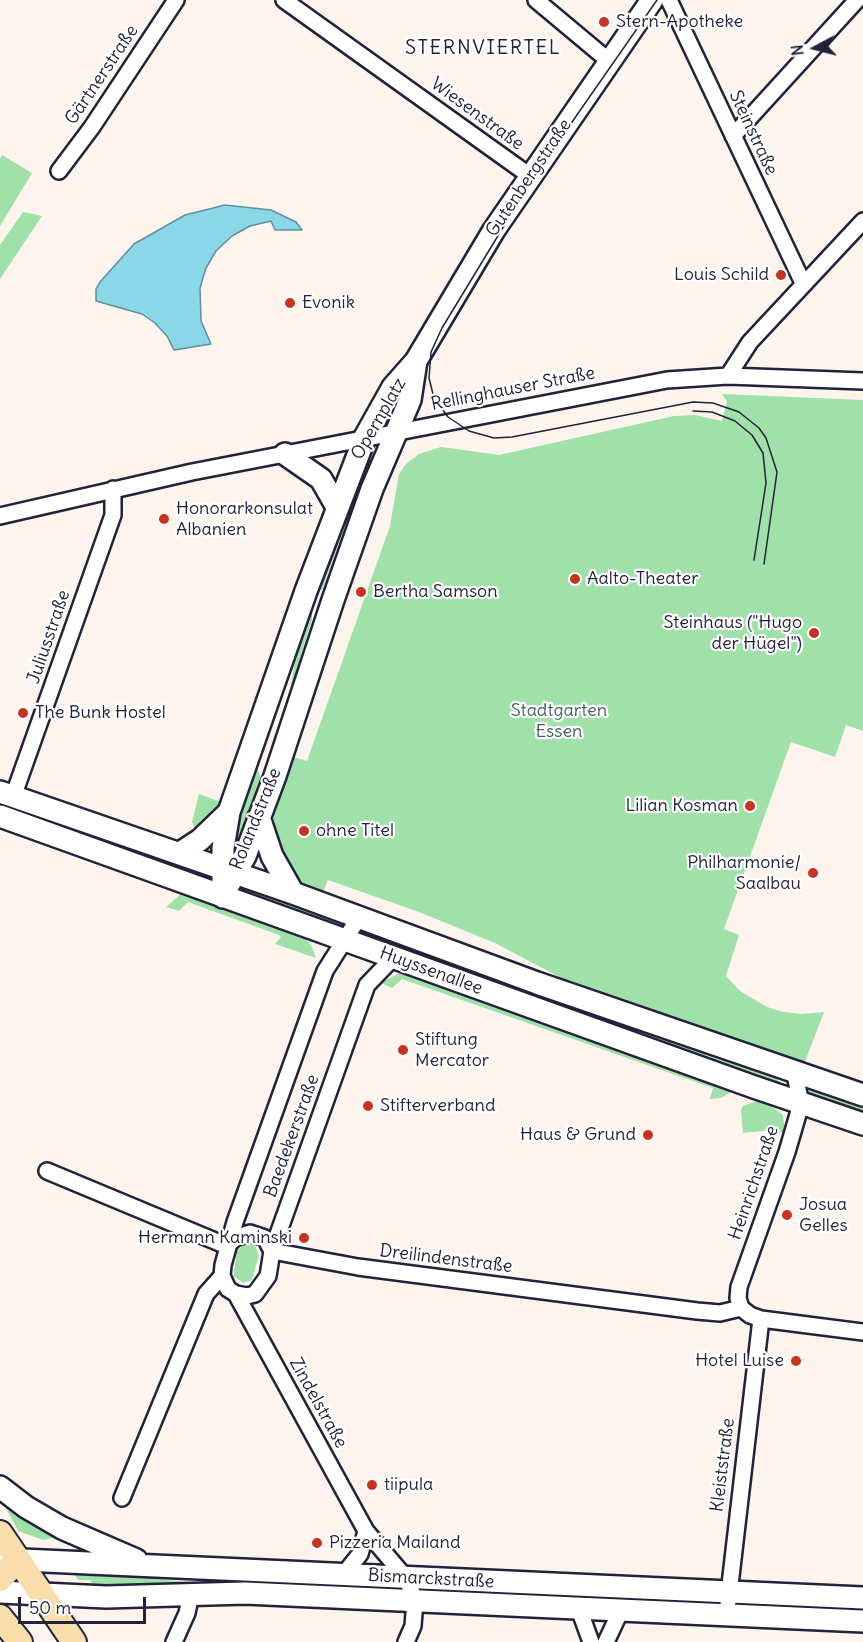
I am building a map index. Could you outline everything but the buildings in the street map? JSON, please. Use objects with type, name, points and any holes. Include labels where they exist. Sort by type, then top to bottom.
[{"type":"main road","points":[[0,1533],[8,1560],[40,1594],[74,1642]]},
{"type":"main road","points":[[0,1579],[8,1560]]},
{"type":"main road","points":[[0,1617],[20,1642]]},
{"type":"street","name":"Gärtnerstraße","points":[[59,171],[92,127],[176,0]]},
{"type":"street","name":"Wiesenstraße","points":[[284,0],[530,176]]},
{"type":"street","points":[[536,0],[609,61]]},
{"type":"street","name":"Gutenbergstraße","points":[[416,360],[472,264],[652,0]]},
{"type":"street","name":"Steinstraße","points":[[669,0],[803,283]]},
{"type":"street","points":[[733,136],[857,0]]},
{"type":"street","points":[[728,376],[750,342],[863,221]]},
{"type":"street","name":"Opernplatz","points":[[372,489],[410,400],[416,360]]},
{"type":"street","name":"Opernplatz","points":[[337,507],[365,437],[393,387],[416,360]]},
{"type":"street","name":"Rellinghauser Straße","points":[[0,516],[113,489],[365,437],[667,380],[728,376],[863,381]]},
{"type":"street","points":[[285,454],[321,478],[337,507]]},
{"type":"street","name":"Juliusstraße","points":[[7,795],[113,515],[113,489]]},
{"type":"street","name":"Rolandstraße","points":[[229,870],[245,856],[275,776],[372,489]]},
{"type":"street","name":"Rolandstraße","points":[[223,897],[229,870],[229,812],[337,507]]},
{"type":"street","points":[[251,753],[275,776]]},
{"type":"street","name":"Huyssenallee","points":[[7,795],[229,870],[358,919],[863,1095]]},
{"type":"street","points":[[180,854],[200,840],[229,812]]},
{"type":"street","name":"Huyssenallee","points":[[0,816],[801,1104],[863,1124]]},
{"type":"street","points":[[259,818],[272,856],[293,893]]},
{"type":"street","name":"Baedekerstraße","points":[[122,1498],[206,1294],[222,1276],[227,1246],[325,971],[358,919]]},
{"type":"street","name":"Baedekerstraße","points":[[236,1294],[247,1296],[260,1290],[268,1276],[272,1251],[367,985],[393,958]]},
{"type":"street","name":"Heinrichstraße","points":[[741,1308],[739,1287],[787,1152],[801,1104],[794,1070]]},
{"type":"street","points":[[47,1171],[227,1246]]},
{"type":"street","name":"Dreilindenstraße","points":[[227,1246],[235,1238],[250,1233],[265,1238],[272,1251],[358,1267],[697,1311],[720,1313],[741,1308]]},
{"type":"street","points":[[222,1276],[228,1289],[236,1294]]},
{"type":"street","name":"Zindelstraße","points":[[236,1294],[366,1531],[406,1578],[415,1600]]},
{"type":"street","points":[[741,1308],[761,1319],[863,1332]]},
{"type":"street","name":"Kleiststraße","points":[[727,1616],[761,1319]]},
{"type":"street","points":[[0,1487],[26,1507],[62,1528],[151,1566]]},
{"type":"street","points":[[344,1574],[360,1554],[366,1531]]},
{"type":"street","name":"Bismarckstraße","points":[[8,1560],[863,1598]]},
{"type":"street","name":"Bismarckstraße","points":[[0,1592],[106,1597],[245,1593],[863,1621]]},
{"type":"street","points":[[174,1642],[187,1613],[191,1594]]},
{"type":"street","points":[[406,1642],[413,1626],[415,1600]]},
{"type":"street","points":[[579,1609],[591,1642]]},
{"type":"street","points":[[606,1642],[621,1610]]},
{"type":"green space","points":[[2,155],[32,173],[0,226],[0,159]]},
{"type":"green space","points":[[23,212],[42,216],[0,279],[0,245]]},
{"type":"green space","name":"Stadtgarten Essen","points":[[722,394],[863,400],[863,731],[846,725],[835,757],[791,742],[724,929],[739,935],[726,976],[740,991],[767,1007],[783,1012],[802,1014],[824,1012],[804,1064],[567,981],[495,943],[419,912],[328,880],[323,892],[306,886],[295,877],[273,840],[274,801],[290,756],[307,761],[390,526],[399,474],[406,464],[419,454],[441,447],[499,455],[674,416],[695,415],[722,421],[727,401]]},
{"type":"green space","points":[[354,480],[361,482],[322,590],[316,587]]},
{"type":"green space","points":[[312,601],[312,620],[301,654],[295,684],[272,750],[271,746],[290,691],[299,634]]},
{"type":"green space","points":[[257,768],[263,782],[239,847],[229,845],[255,770]]},
{"type":"green space","points":[[226,792],[223,804],[196,832],[192,822],[199,794],[221,802]]},
{"type":"green space","points":[[240,885],[346,923],[333,929],[251,899]]},
{"type":"green space","points":[[181,894],[304,938],[311,945],[316,958],[275,944],[281,937],[279,935],[188,902],[179,911],[166,907]]},
{"type":"green space","points":[[401,972],[735,1090],[721,1098],[710,1099],[713,1088],[402,979],[392,988],[381,983]]},
{"type":"green space","points":[[517,990],[581,1004],[767,1070],[780,1082],[780,1085],[517,994]]},
{"type":"green space","points":[[810,1086],[863,1104],[863,1114],[813,1098],[809,1093]]},
{"type":"green space","points":[[756,1101],[766,1102],[783,1115],[785,1134],[773,1130],[743,1133],[741,1110],[743,1106]]},
{"type":"green space","points":[[245,1243],[254,1244],[259,1255],[252,1280],[243,1283],[234,1276],[234,1271],[237,1251]]},
{"type":"green space","points":[[1,1499],[25,1519],[53,1535],[53,1538],[43,1540],[18,1531]]},
{"type":"green space","points":[[72,1570],[195,1583],[96,1590],[90,1580],[78,1580]]},
{"type":"water","points":[[225,205],[271,210],[296,222],[302,230],[275,230],[271,221],[250,226],[232,236],[216,251],[206,268],[200,288],[201,321],[211,344],[174,350],[167,336],[155,323],[142,314],[96,301],[96,289],[100,282],[134,244],[185,215]]},
{"type":"tram line","points":[[657,0],[533,178],[442,328],[431,352],[429,378],[434,398],[448,417],[469,431],[494,438],[512,437],[693,402],[713,403],[739,412],[759,428],[766,438],[777,472],[764,564]]},
{"type":"tram line","points":[[693,411],[712,412],[735,421],[752,435],[763,453],[766,483],[754,560]]},
{"type":"place","name":"Stern-Apotheke","points":[[604,22]]},
{"type":"place","name":"Louis Schild","points":[[781,275]]},
{"type":"place","name":"Evonik","points":[[290,303]]},
{"type":"place","name":"Honorarkonsulat Albanien","points":[[164,519]]},
{"type":"place","name":"Aalto-Theater","points":[[575,579]]},
{"type":"place","name":"Bertha Samson","points":[[361,592]]},
{"type":"place","name":"Steinhaus (\"Hugo der Hügel\")","points":[[814,633]]},
{"type":"place","name":"The Bunk Hostel","points":[[23,713]]},
{"type":"place","name":"Lilian Kosman","points":[[750,806]]},
{"type":"place","name":"ohne Titel","points":[[304,831]]},
{"type":"place","name":"Philharmonie/ Saalbau","points":[[813,873]]},
{"type":"place","name":"Stiftung Mercator","points":[[403,1050]]},
{"type":"place","name":"Stifterverband","points":[[368,1106]]},
{"type":"place","name":"Haus & Grund","points":[[648,1135]]},
{"type":"place","name":"Josua Gelles","points":[[787,1215]]},
{"type":"place","name":"Hermann Kaminski","points":[[304,1238]]},
{"type":"place","name":"Hotel Luise","points":[[796,1361]]},
{"type":"place","name":"tiipula","points":[[372,1485]]},
{"type":"place","name":"Pizzeria Mailand","points":[[317,1543]]},
{"type":"district","name":"STERNVIERTEL","points":[[483,48]]}]
